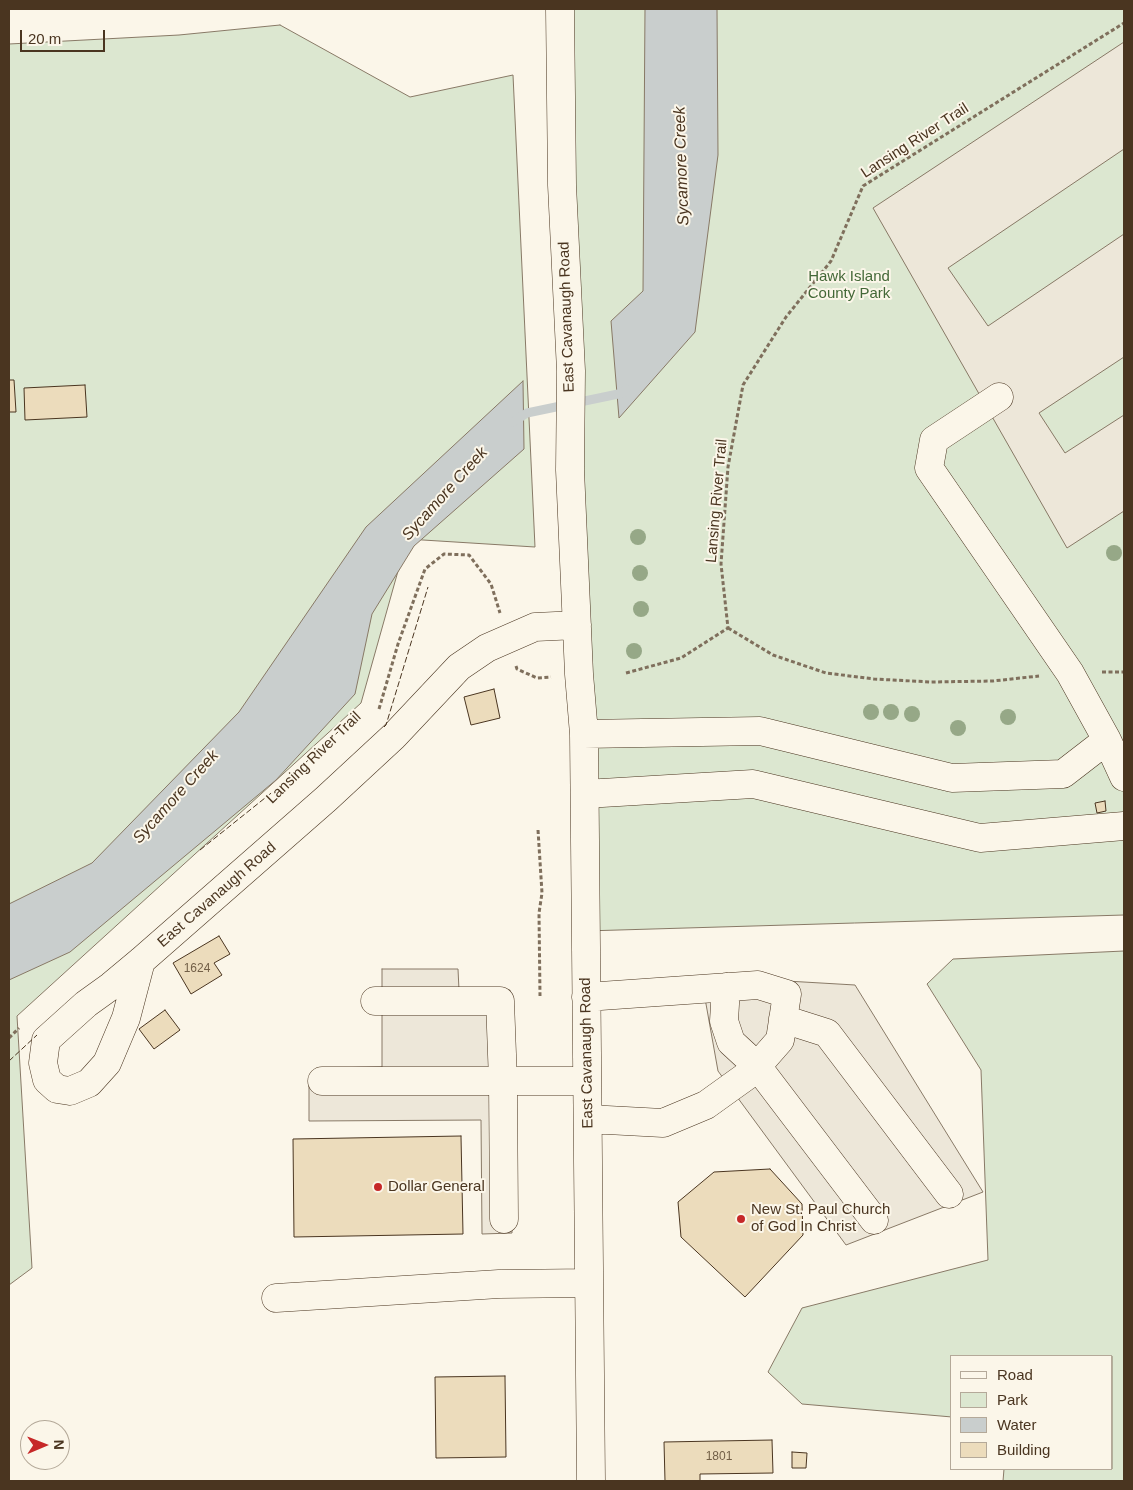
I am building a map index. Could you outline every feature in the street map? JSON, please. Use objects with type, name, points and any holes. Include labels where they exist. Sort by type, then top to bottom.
[{"type":"street","name":"East Cavanaugh Road","points":[[560,9],[562,185],[571,371],[570,470],[584,734],[590,1481]]},
{"type":"street","points":[[999,397],[934,440],[929,468],[1070,673],[1107,740],[1124,777]]},
{"type":"street","name":"East Cavanaugh Road","points":[[141,961],[126,1018],[106,1063],[89,1083],[70,1091],[57,1089],[47,1080],[42,1063],[46,1040],[86,1004],[141,961],[326,799],[394,736],[459,668],[487,648],[535,627],[577,625]]},
{"type":"street","points":[[584,734],[760,731],[952,778],[1062,774],[1107,740]]},
{"type":"street","points":[[585,794],[753,784],[980,838],[1124,826]]},
{"type":"street","points":[[586,997],[758,985],[787,994],[780,1040],[752,1072],[706,1105],[664,1123],[588,1119]]},
{"type":"street","points":[[726,987],[724,1021],[731,1042],[757,1066],[874,1220]]},
{"type":"street","points":[[375,1001],[500,1001],[504,1220]]},
{"type":"street","points":[[784,1019],[827,1033],[949,1194]]},
{"type":"street","points":[[322,1081],[587,1081]]},
{"type":"street","points":[[276,1298],[500,1284],[589,1283]]},
{"type":"path","name":"Lansing River Trail","points":[[728,628],[721,564],[728,467],[744,385],[786,317],[831,261],[863,186],[1124,23]]},
{"type":"path","name":"Lansing River Trail","points":[[378,713],[398,644],[425,569],[444,554],[469,555],[491,584],[517,669],[537,678],[555,676]]},
{"type":"path","points":[[626,673],[681,658],[728,628],[773,655],[826,673],[864,678],[931,682],[993,681],[1070,673],[1124,672]]},
{"type":"path","points":[[538,830],[542,884],[539,913],[541,925],[540,996]]},
{"type":"path","points":[[9,1038],[23,1025]]},
{"type":"green space","name":"Hawk Island County Park","points":[[567,9],[1124,9],[1124,915],[585,931]]},
{"type":"green space","points":[[280,25],[410,97],[513,75],[535,547],[407,539],[361,703],[17,1016],[32,1268],[9,1285],[9,44],[179,35]]},
{"type":"green space","points":[[1124,951],[1124,1481],[1003,1481],[1004,1470],[1113,1470],[1113,1355],[950,1355],[950,1417],[802,1404],[768,1372],[802,1308],[988,1260],[981,1070],[927,984],[953,959]]},
{"type":"shaded area","points":[[1124,42],[1124,149],[948,268],[988,326],[1124,234],[1124,357],[1039,413],[1065,453],[1124,415],[1124,511],[1067,548],[873,208]]},
{"type":"shaded area","points":[[382,969],[458,969],[459,990],[510,990],[512,1233],[482,1234],[481,1120],[309,1121],[309,1078],[321,1068],[382,1067]]},
{"type":"shaded area","points":[[701,976],[855,985],[983,1192],[846,1245],[718,1071]]},
{"type":"water","points":[[645,9],[717,9],[718,155],[695,332],[619,418],[611,321],[643,291]]},
{"type":"water","points":[[523,381],[524,449],[414,546],[372,614],[355,694],[276,780],[70,952],[9,980],[9,904],[92,863],[239,712],[366,527]]},
{"type":"building","points":[[9,380],[14,380],[16,412],[9,412]]},
{"type":"building","points":[[85,385],[87,417],[25,420],[24,388]]},
{"type":"building","points":[[494,689],[500,718],[471,725],[464,697]]},
{"type":"building","points":[[1105,801],[1106,811],[1097,813],[1095,803]]},
{"type":"building","points":[[219,936],[230,954],[214,963],[222,975],[191,994],[173,963]]},
{"type":"building","points":[[165,1010],[180,1030],[154,1049],[139,1029]]},
{"type":"building","name":"Dollar General","points":[[461,1136],[463,1234],[294,1237],[293,1139]]},
{"type":"building","name":"New St. Paul Church of God In Christ","points":[[770,1169],[802,1204],[803,1235],[745,1297],[681,1237],[678,1202],[714,1172]]},
{"type":"building","points":[[505,1376],[506,1457],[436,1458],[435,1377]]},
{"type":"building","points":[[772,1440],[773,1473],[700,1474],[700,1481],[665,1481],[664,1442]]},
{"type":"building","points":[[792,1452],[807,1453],[806,1468],[792,1468]]},
{"type":"waterway","name":"Sycamore Creek","points":[[513,422],[527,413],[623,393],[626,389]]},
{"type":"fence","points":[[384,727],[428,587]]},
{"type":"fence","points":[[200,850],[285,782],[358,713]]},
{"type":"fence","points":[[9,1061],[37,1035]]},
{"type":"place","name":"Dollar General","points":[[378,1187]]},
{"type":"place","name":"New St. Paul Church of God In Christ","points":[[741,1219]]}]
